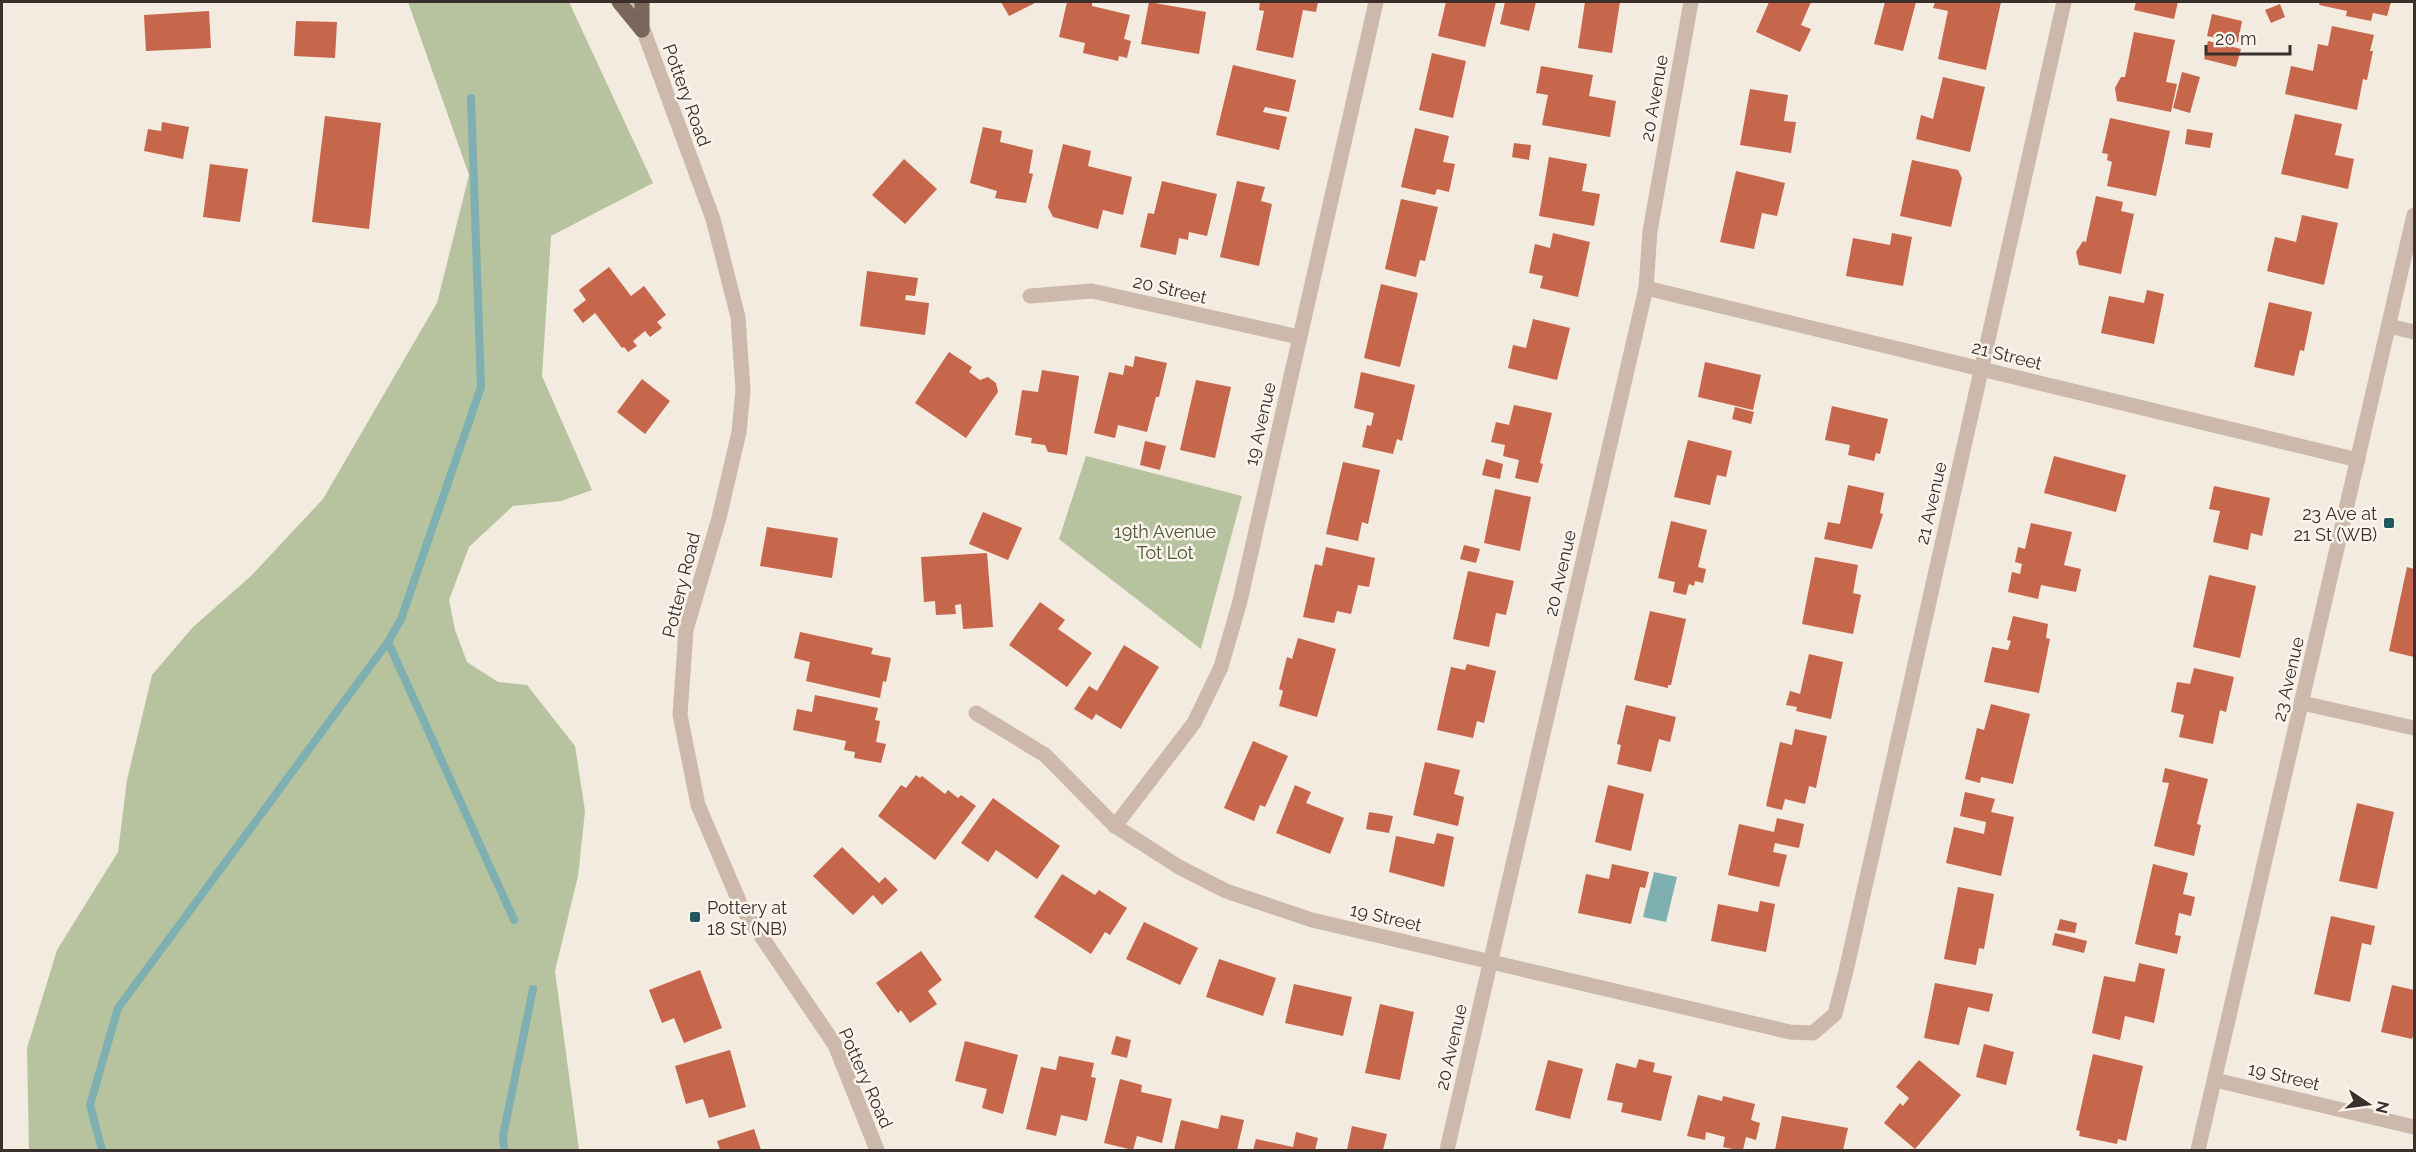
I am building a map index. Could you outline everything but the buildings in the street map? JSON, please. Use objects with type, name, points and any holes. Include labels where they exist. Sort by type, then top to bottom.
[{"type":"main road","points":[[619,2],[642,30]]},
{"type":"main road","points":[[642,2],[642,30]]},
{"type":"street","name":"Pottery Road","points":[[633,2],[713,219],[738,317],[743,390],[739,432],[719,518],[686,630],[680,715],[698,805],[742,908],[835,1045],[876,1150]]},
{"type":"street","name":"19 Avenue","points":[[1115,826],[1194,723],[1221,667],[1240,602],[1377,2]]},
{"type":"street","name":"20 Avenue","points":[[1447,1150],[1646,288],[1650,231],[1692,2]]},
{"type":"street","name":"21 Avenue","points":[[1835,1014],[2064,2]]},
{"type":"street","name":"23 Avenue","points":[[2198,1150],[2415,215]]},
{"type":"street","name":"21 Street","points":[[1646,288],[2358,460]]},
{"type":"street","name":"20 Street","points":[[1030,296],[1092,291],[1299,337]]},
{"type":"street","points":[[2389,326],[2415,332]]},
{"type":"street","points":[[2302,703],[2415,728]]},
{"type":"street","name":"19 Street","points":[[976,713],[1045,755],[1115,826],[1179,867],[1226,891],[1274,908],[1311,920],[1790,1032],[1813,1033],[1835,1014]]},
{"type":"street","name":"19 Street","points":[[2215,1080],[2415,1127]]},
{"type":"green space","points":[[408,2],[569,2],[653,183],[551,236],[542,376],[592,490],[561,501],[513,506],[469,547],[449,600],[455,630],[467,662],[498,682],[527,685],[575,746],[585,811],[578,876],[555,971],[579,1150],[29,1150],[27,1048],[57,950],[118,852],[127,780],[152,675],[193,627],[251,576],[323,499],[437,303],[469,175]]},
{"type":"green space","name":"19th Avenue Tot Lot","points":[[1086,456],[1242,496],[1201,649],[1059,539]]},
{"type":"water","points":[[1654,872],[1677,877],[1666,922],[1643,917]]},
{"type":"waterway","points":[[102,1150],[90,1105],[118,1008],[388,642],[401,619],[481,387],[471,98]]},
{"type":"waterway","points":[[388,642],[514,920]]},
{"type":"waterway","points":[[504,1150],[503,1136],[533,989]]},
{"type":"place","name":"23 Ave at 21 St (WB)","points":[[2389,523]]},
{"type":"place","name":"Pottery at 18 St (NB)","points":[[695,917]]}]
